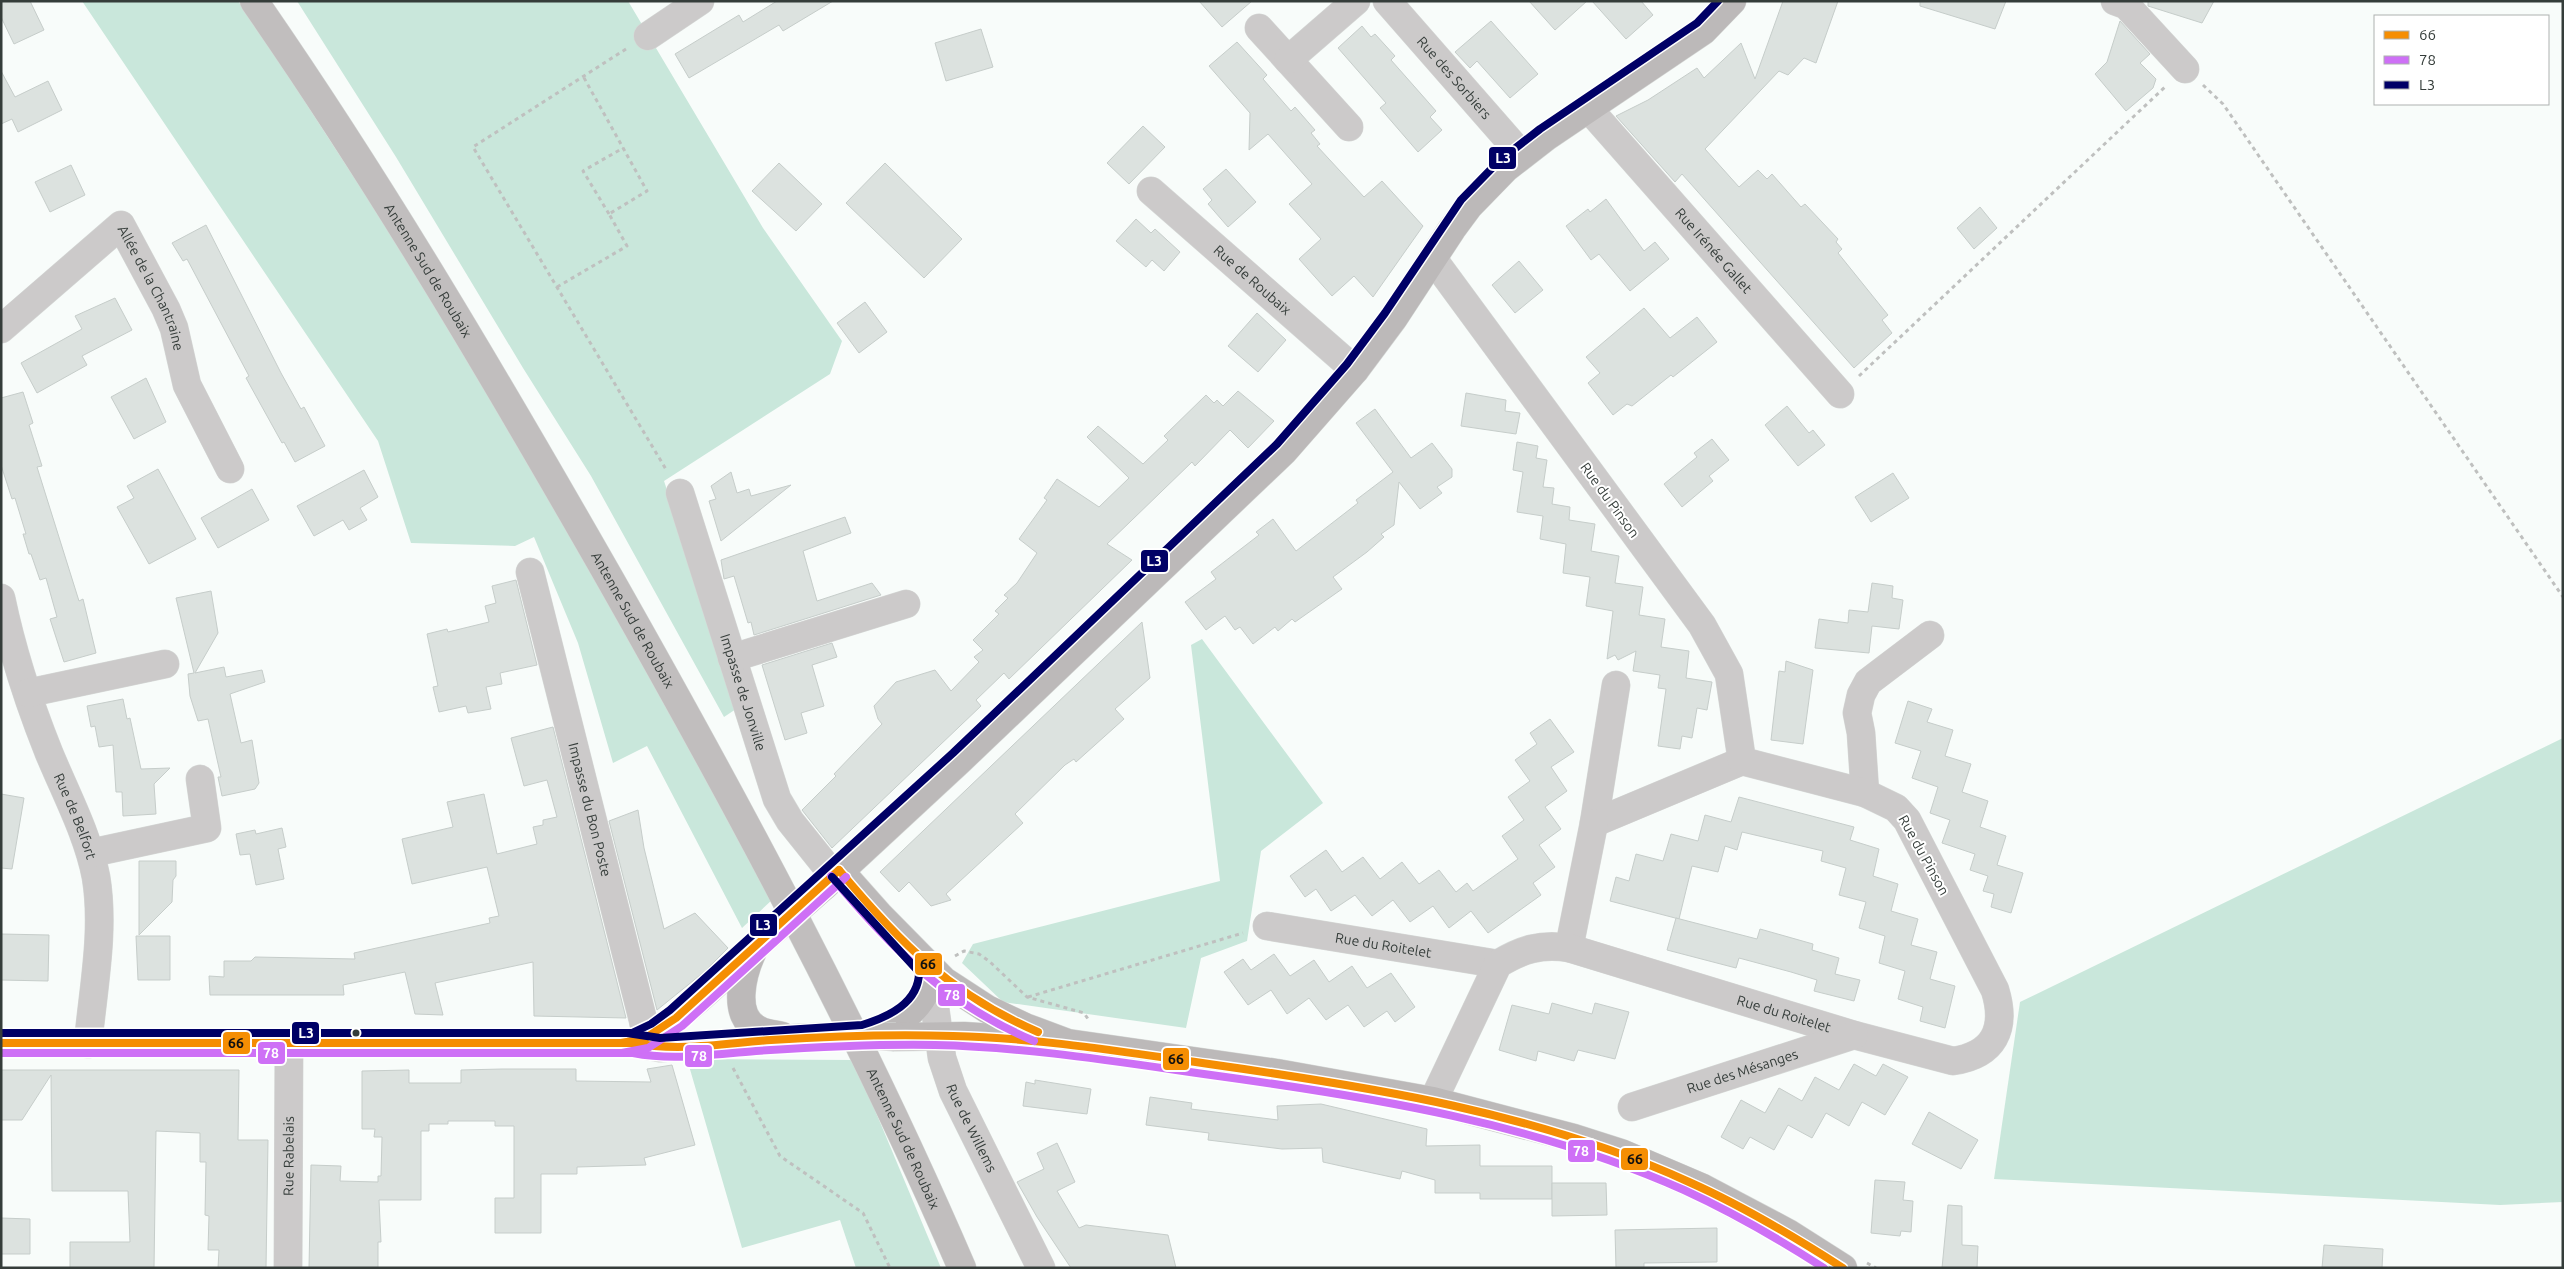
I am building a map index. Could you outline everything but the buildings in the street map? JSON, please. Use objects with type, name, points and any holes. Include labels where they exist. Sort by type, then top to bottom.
[{"type":"highway","name":"Antenne Sud de Roubaix","points":[[254,1],[326,105],[398,220],[576,520],[707,752],[812,950],[884,1096],[962,1268]]},
{"type":"highway","name":"Antenne Sud de Roubaix","points":[[275,1],[395,181],[447,266],[577,488],[741,777],[788,865],[903,1096],[979,1268]]},
{"type":"main road","points":[[643,1042],[676,1018],[960,760],[1247,488],[1309,424],[1355,370],[1469,206],[1521,154],[1703,31],[1732,1]]},
{"type":"main road","points":[[832,877],[930,973],[987,1009],[1025,1027],[1068,1043]]},
{"type":"main road","points":[[755,947],[744,972],[741,988],[746,1017],[758,1030],[798,1038]]},
{"type":"main road","points":[[895,1030],[928,991],[930,973]]},
{"type":"main road","points":[[1,1043],[643,1042],[720,1044],[864,1035],[895,1030],[940,1036],[1068,1043],[1277,1073],[1432,1101],[1574,1138],[1665,1171],[1744,1208],[1843,1268]]},
{"type":"street","points":[[648,36],[700,1]]},
{"type":"street","points":[[1288,60],[1356,1]]},
{"type":"street","name":"Rue des Sorbiers","points":[[1387,1],[1521,154]]},
{"type":"street","points":[[2115,1],[2126,5],[2185,69]]},
{"type":"street","points":[[1259,28],[1349,128]]},
{"type":"street","name":"Rue Irénée Gallet","points":[[1588,108],[1840,394]]},
{"type":"street","name":"Rue de Roubaix","points":[[1152,191],[1355,370]]},
{"type":"street","name":"Allée de la Chantraine","points":[[1,329],[121,225],[166,309],[174,328],[187,385],[230,469]]},
{"type":"street","name":"Rue du Pinson","points":[[1433,258],[1702,625],[1728,674],[1742,761],[1865,793],[1896,808],[1907,820],[1983,967]]},
{"type":"street","name":"Impasse de Jonville","points":[[680,493],[778,799],[790,821],[832,877]]},
{"type":"street","name":"Impasse du Bon Poste","points":[[530,572],[643,1042]]},
{"type":"street","name":"Rue de Belfort","points":[[1,598],[12,648],[44,741],[91,853],[99,896],[99,918],[88,1044]]},
{"type":"street","points":[[732,658],[906,604]]},
{"type":"street","points":[[1865,793],[1861,733],[1857,712],[1861,695],[1868,682],[1930,635]]},
{"type":"street","points":[[28,694],[165,664]]},
{"type":"street","points":[[1569,948],[1594,823],[1616,685]]},
{"type":"street","points":[[1594,823],[1742,761]]},
{"type":"street","points":[[91,853],[207,828],[200,779]]},
{"type":"street","name":"Rue du Roitelet","points":[[1267,926],[1498,964],[1515,954],[1539,946],[1569,948],[1854,1035],[1953,1061],[1978,1054],[1992,1041],[2000,1021],[2000,1006],[1995,990],[1983,967]]},
{"type":"street","points":[[1432,1101],[1498,964]]},
{"type":"street","name":"Rue de Willems","points":[[930,973],[942,1058],[952,1091],[1041,1268]]},
{"type":"street","name":"Rue des Mésanges","points":[[1632,1106],[1854,1035]]},
{"type":"street","name":"Rue Rabelais","points":[[288,1268],[289,1043]]},
{"type":"path","points":[[648,36],[473,147],[680,493]]},
{"type":"path","points":[[1840,394],[2185,69],[2223,104],[2563,596]]},
{"type":"path","points":[[583,76],[648,191],[609,214]]},
{"type":"path","points":[[557,287],[627,246],[583,171],[623,148]]},
{"type":"path","points":[[987,1009],[1267,926]]},
{"type":"path","points":[[720,1044],[780,1156],[863,1213],[890,1268]]},
{"type":"green space","points":[[82,1],[238,1],[254,23],[418,276],[630,638],[773,899],[742,928],[647,746],[613,763],[578,643],[534,537],[515,546],[411,543],[378,441]]},
{"type":"green space","points":[[297,1],[628,1],[763,228],[842,341],[830,374],[664,481],[739,707],[724,717],[591,476],[523,368],[396,157]]},
{"type":"green space","points":[[1202,639],[1323,803],[1261,851],[1247,941],[1201,958],[1186,1028],[1003,1002],[962,963],[973,944],[1220,881],[1191,645]]},
{"type":"green space","points":[[2563,738],[2563,1202],[2500,1205],[1994,1179],[2020,1002]]},
{"type":"green space","points":[[687,1059],[854,1060],[941,1268],[856,1268],[840,1220],[742,1248]]},
{"type":"transit line","name":"L3","points":[[1,1033],[632,1033],[651,1024],[670,1010],[953,753],[1277,444],[1347,364],[1385,313],[1461,200],[1499,161],[1540,129],[1697,23],[1718,1]]},
{"type":"transit line","name":"66","points":[[839,870],[883,920],[928,964],[978,1001],[1038,1032]]},
{"type":"transit line","name":"66","points":[[621,1043],[644,1039],[676,1018],[839,870]]},
{"type":"transit line","name":"78","points":[[831,876],[876,928],[922,972],[973,1010],[1034,1041]]},
{"type":"transit line","name":"L3","points":[[627,1033],[660,1038],[862,1025],[882,1018],[900,1007],[914,992],[918,983],[919,972],[832,877]]},
{"type":"transit line","name":"78","points":[[622,1053],[648,1048],[682,1026],[846,877]]},
{"type":"transit line","name":"66","points":[[1,1043],[634,1043],[651,1046],[685,1047],[817,1037],[908,1035],[985,1037],[1081,1046],[1332,1082],[1393,1093],[1514,1120],[1632,1158],[1689,1182],[1768,1222],[1843,1268]]},
{"type":"transit line","name":"78","points":[[1,1053],[633,1053],[679,1057],[823,1047],[935,1045],[970,1046],[1073,1056],[1392,1103],[1511,1130],[1627,1167],[1684,1190],[1755,1226],[1824,1268]]}]
